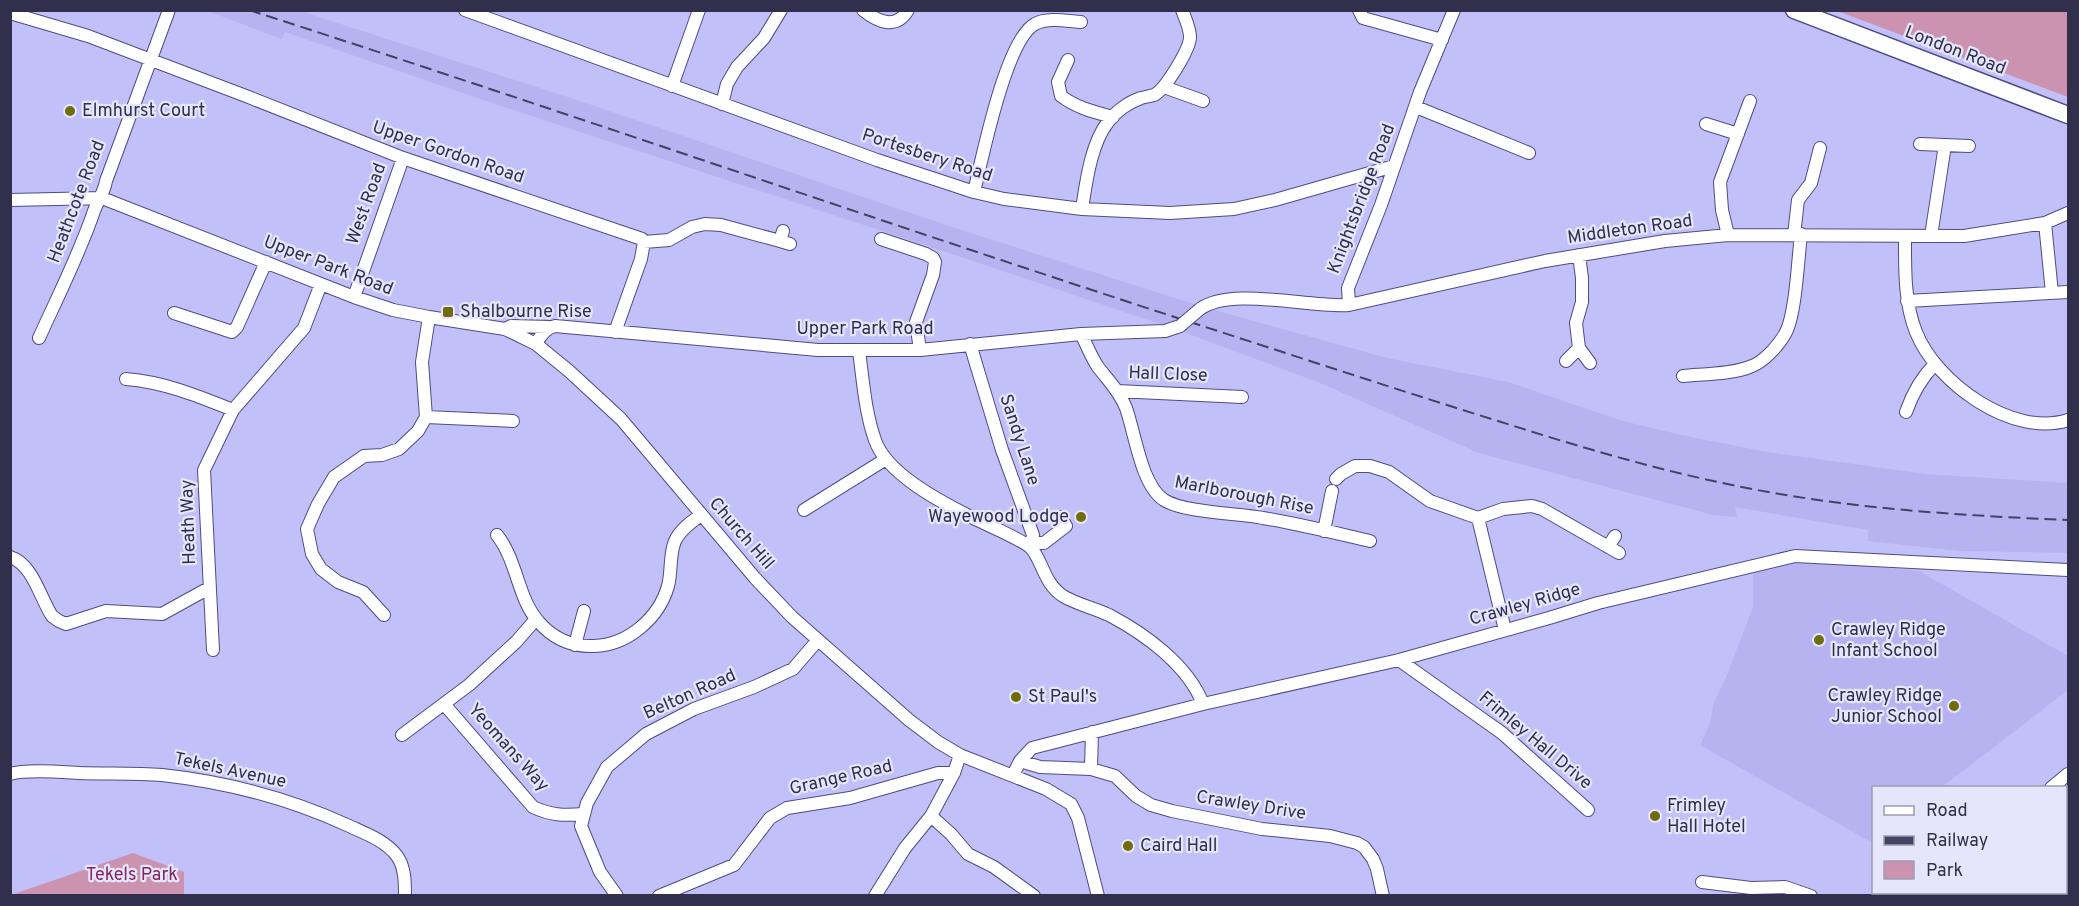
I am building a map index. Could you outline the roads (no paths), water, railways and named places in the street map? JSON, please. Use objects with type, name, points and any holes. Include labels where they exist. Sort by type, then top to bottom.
[{"type":"main road","name":"London Road","points":[[1794,10],[2068,115]]},
{"type":"street","name":"Heathcote Road","points":[[39,338],[102,198],[106,181],[170,10]]},
{"type":"street","name":"Portesbery Road","points":[[465,10],[722,104],[974,192],[1015,201],[1082,209],[1170,213],[1234,208],[1297,194],[1394,166]]},
{"type":"street","points":[[672,86],[699,10]]},
{"type":"street","points":[[722,104],[727,84],[737,67],[764,38],[781,10]]},
{"type":"street","points":[[863,10],[873,18],[892,23],[900,21],[908,10]]},
{"type":"street","points":[[1082,209],[1087,177],[1106,123],[1125,106],[1140,98],[1156,94],[1164,87],[1186,50],[1190,38],[1182,10]]},
{"type":"street","points":[[1359,10],[1363,18],[1442,40]]},
{"type":"street","name":"Knightsbridge Road","points":[[1349,305],[1347,288],[1381,205],[1454,10]]},
{"type":"street","name":"Upper Gordon Road","points":[[10,13],[88,36],[403,158],[642,238],[644,242]]},
{"type":"street","points":[[974,192],[1000,93],[1015,50],[1026,31],[1036,23],[1054,20],[1081,22]]},
{"type":"street","points":[[1068,60],[1058,82],[1061,96],[1090,112],[1113,117]]},
{"type":"street","points":[[1164,87],[1203,101]]},
{"type":"street","points":[[1728,235],[1722,210],[1720,182],[1750,101]]},
{"type":"street","name":"Knightsbridge Road","points":[[1416,107],[1529,153]]},
{"type":"street","points":[[1706,124],[1738,134]]},
{"type":"street","points":[[1920,144],[1969,146]]},
{"type":"street","points":[[1931,236],[1945,145]]},
{"type":"street","points":[[1683,376],[1738,370],[1753,366],[1775,346],[1786,332],[1791,318],[1798,235],[1798,200],[1811,183],[1820,148]]},
{"type":"street","name":"West Road","points":[[354,297],[403,158]]},
{"type":"street","points":[[10,200],[102,198]]},
{"type":"street","name":"Upper Park Road","points":[[102,198],[354,297],[429,317],[505,329],[511,326],[549,327],[818,350],[859,351],[920,350],[1082,334],[1149,333],[1173,330],[1180,326]]},
{"type":"street","name":"Middleton Road","points":[[1180,326],[1210,303],[1237,298],[1331,306],[1349,305],[1579,255],[1665,241],[1728,235],[1964,236],[2045,223],[2068,213]]},
{"type":"street","points":[[2045,223],[2052,293]]},
{"type":"street","points":[[615,332],[641,259],[644,242],[669,240],[692,227],[705,224],[721,225],[784,239]]},
{"type":"street","points":[[1905,236],[1907,301],[1917,335],[1935,364],[1965,391],[1994,411],[2017,421],[2037,424],[2061,423],[2068,420]]},
{"type":"street","points":[[881,238],[926,254],[935,262],[933,275],[916,322],[920,350]]},
{"type":"street","points":[[1579,255],[1582,302],[1576,323],[1579,348],[1590,363]]},
{"type":"street","points":[[174,313],[232,332],[237,327],[266,262]]},
{"type":"street","name":"Heath Way","points":[[213,650],[204,470],[233,410],[304,328],[321,284]]},
{"type":"street","points":[[1907,301],[2068,292]]},
{"type":"street","points":[[384,615],[363,592],[338,582],[321,569],[312,554],[307,529],[334,477],[364,456],[382,455],[399,449],[418,431],[426,417],[422,362],[429,317]]},
{"type":"street","points":[[536,344],[549,327]]},
{"type":"street","name":"Church Hill","points":[[505,329],[536,344],[621,419],[700,515],[792,617],[909,720],[960,755],[1046,789],[1071,804],[1078,818],[1098,896]]},
{"type":"street","name":"Marlborough Rise","points":[[1082,334],[1096,365],[1117,391],[1126,408],[1134,443],[1150,482],[1164,500],[1189,508],[1262,518],[1370,541]]},
{"type":"street","name":"Sandy Lane","points":[[970,344],[1002,450],[1033,535],[1031,545],[1052,586],[1063,596],[1116,620],[1154,646],[1180,668],[1193,684],[1203,704]]},
{"type":"street","points":[[1566,361],[1579,348]]},
{"type":"street","points":[[859,351],[868,417],[875,443],[900,474],[967,515],[1031,545],[1044,543],[1066,526],[1060,517]]},
{"type":"street","points":[[1906,412],[1915,388],[1935,364]]},
{"type":"street","points":[[126,379],[151,381],[233,410]]},
{"type":"street","name":"Hall Close","points":[[1117,391],[1242,397]]},
{"type":"street","points":[[426,417],[513,421]]},
{"type":"street","points":[[804,510],[886,459]]},
{"type":"street","name":"Marlborough Rise","points":[[1324,531],[1334,485],[1347,470],[1355,466],[1370,466],[1389,472],[1430,501],[1478,518]]},
{"type":"street","points":[[1505,630],[1478,518],[1503,509],[1532,506],[1547,511],[1614,545]]},
{"type":"street","points":[[497,535],[511,556],[525,602],[536,619],[555,638],[575,645],[598,646],[635,634],[655,611],[668,587],[675,541],[684,528],[700,515]]},
{"type":"street","name":"Crawley Ridge","points":[[1013,775],[1020,761],[1032,748],[1203,704],[1399,660],[1598,603],[1795,556],[2068,570]]},
{"type":"street","points":[[10,557],[18,559],[27,568],[52,616],[66,624],[106,611],[162,614],[209,588]]},
{"type":"street","points":[[575,645],[579,615]]},
{"type":"street","points":[[402,735],[498,659],[536,619]]},
{"type":"street","name":"Belton Road","points":[[583,814],[607,767],[646,734],[694,709],[754,687],[793,669],[819,640]]},
{"type":"street","name":"Frimley Hall Drive","points":[[1399,660],[1502,733],[1588,810]]},
{"type":"street","name":"Yeomans Way","points":[[444,704],[533,807],[564,816],[583,814]]},
{"type":"street","points":[[1091,769],[1092,732]]},
{"type":"street","points":[[875,896],[905,848],[931,816],[954,773],[960,755]]},
{"type":"street","name":"Crawley Drive","points":[[1020,761],[1040,767],[1091,769],[1115,776],[1136,796],[1151,805],[1172,812],[1262,829],[1330,836],[1357,843],[1364,847],[1377,868],[1383,896]]},
{"type":"street","name":"Tekels Avenue","points":[[10,774],[67,772],[161,776],[229,785],[276,797],[320,812],[383,843],[400,861],[405,891]]},
{"type":"street","name":"Grange Road","points":[[659,896],[734,865],[770,818],[787,808],[850,798],[938,773],[954,773]]},
{"type":"street","points":[[2053,786],[2068,774]]},
{"type":"street","points":[[583,814],[580,826],[600,872],[618,896]]},
{"type":"street","points":[[931,816],[968,854],[994,867],[1034,896]]},
{"type":"street","points":[[1702,882],[1751,888],[1785,887],[1811,896]]},
{"type":"railway","points":[[249,10],[1072,283],[1421,397],[1601,452],[1739,487],[1810,499],[1921,511],[2068,520]]},
{"type":"place","name":"Elmhurst Court","points":[[70,111]]},
{"type":"place","name":"Shalbourne Rise","points":[[448,312]]},
{"type":"place","name":"Wayewood Lodge","points":[[1081,517]]},
{"type":"place","name":"Crawley Ridge Infant School","points":[[1819,640]]},
{"type":"place","name":"St Paul's","points":[[1016,697]]},
{"type":"place","name":"Crawley Ridge Junior School","points":[[1954,706]]},
{"type":"place","name":"Frimley Hall Hotel","points":[[1655,816]]},
{"type":"place","name":"Caird Hall","points":[[1128,846]]},
{"type":"park label","name":"Tekels Park","points":[[132,875]]}]
